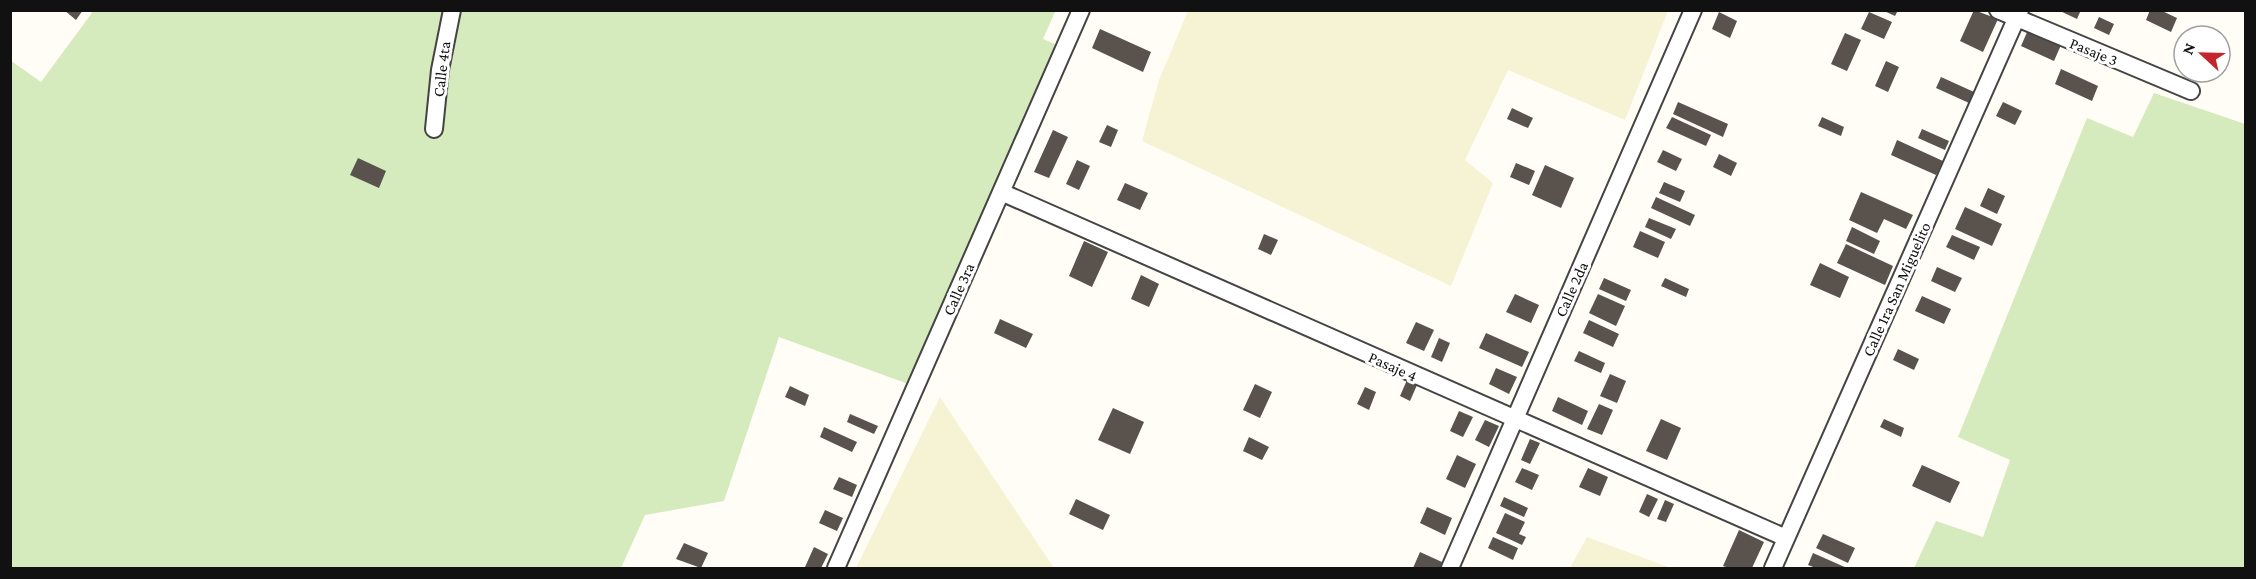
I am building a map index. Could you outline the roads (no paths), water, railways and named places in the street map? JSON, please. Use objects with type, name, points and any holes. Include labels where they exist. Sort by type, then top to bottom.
[{"type":"street","name":"Calle 4ta","points":[[434,129],[440,70],[452,10]]},
{"type":"street","name":"Calle 3ra","points":[[836,568],[1081,10]]},
{"type":"street","name":"Calle 2da","points":[[1450,568],[1693,10]]},
{"type":"street","name":"Pasaje 3","points":[[1998,10],[2018,14],[2191,91]]},
{"type":"street","name":"Calle 1ra San Miguelito","points":[[1773,568],[2018,14]]},
{"type":"street","name":"Pasaje 4","points":[[1001,192],[1786,538]]}]
